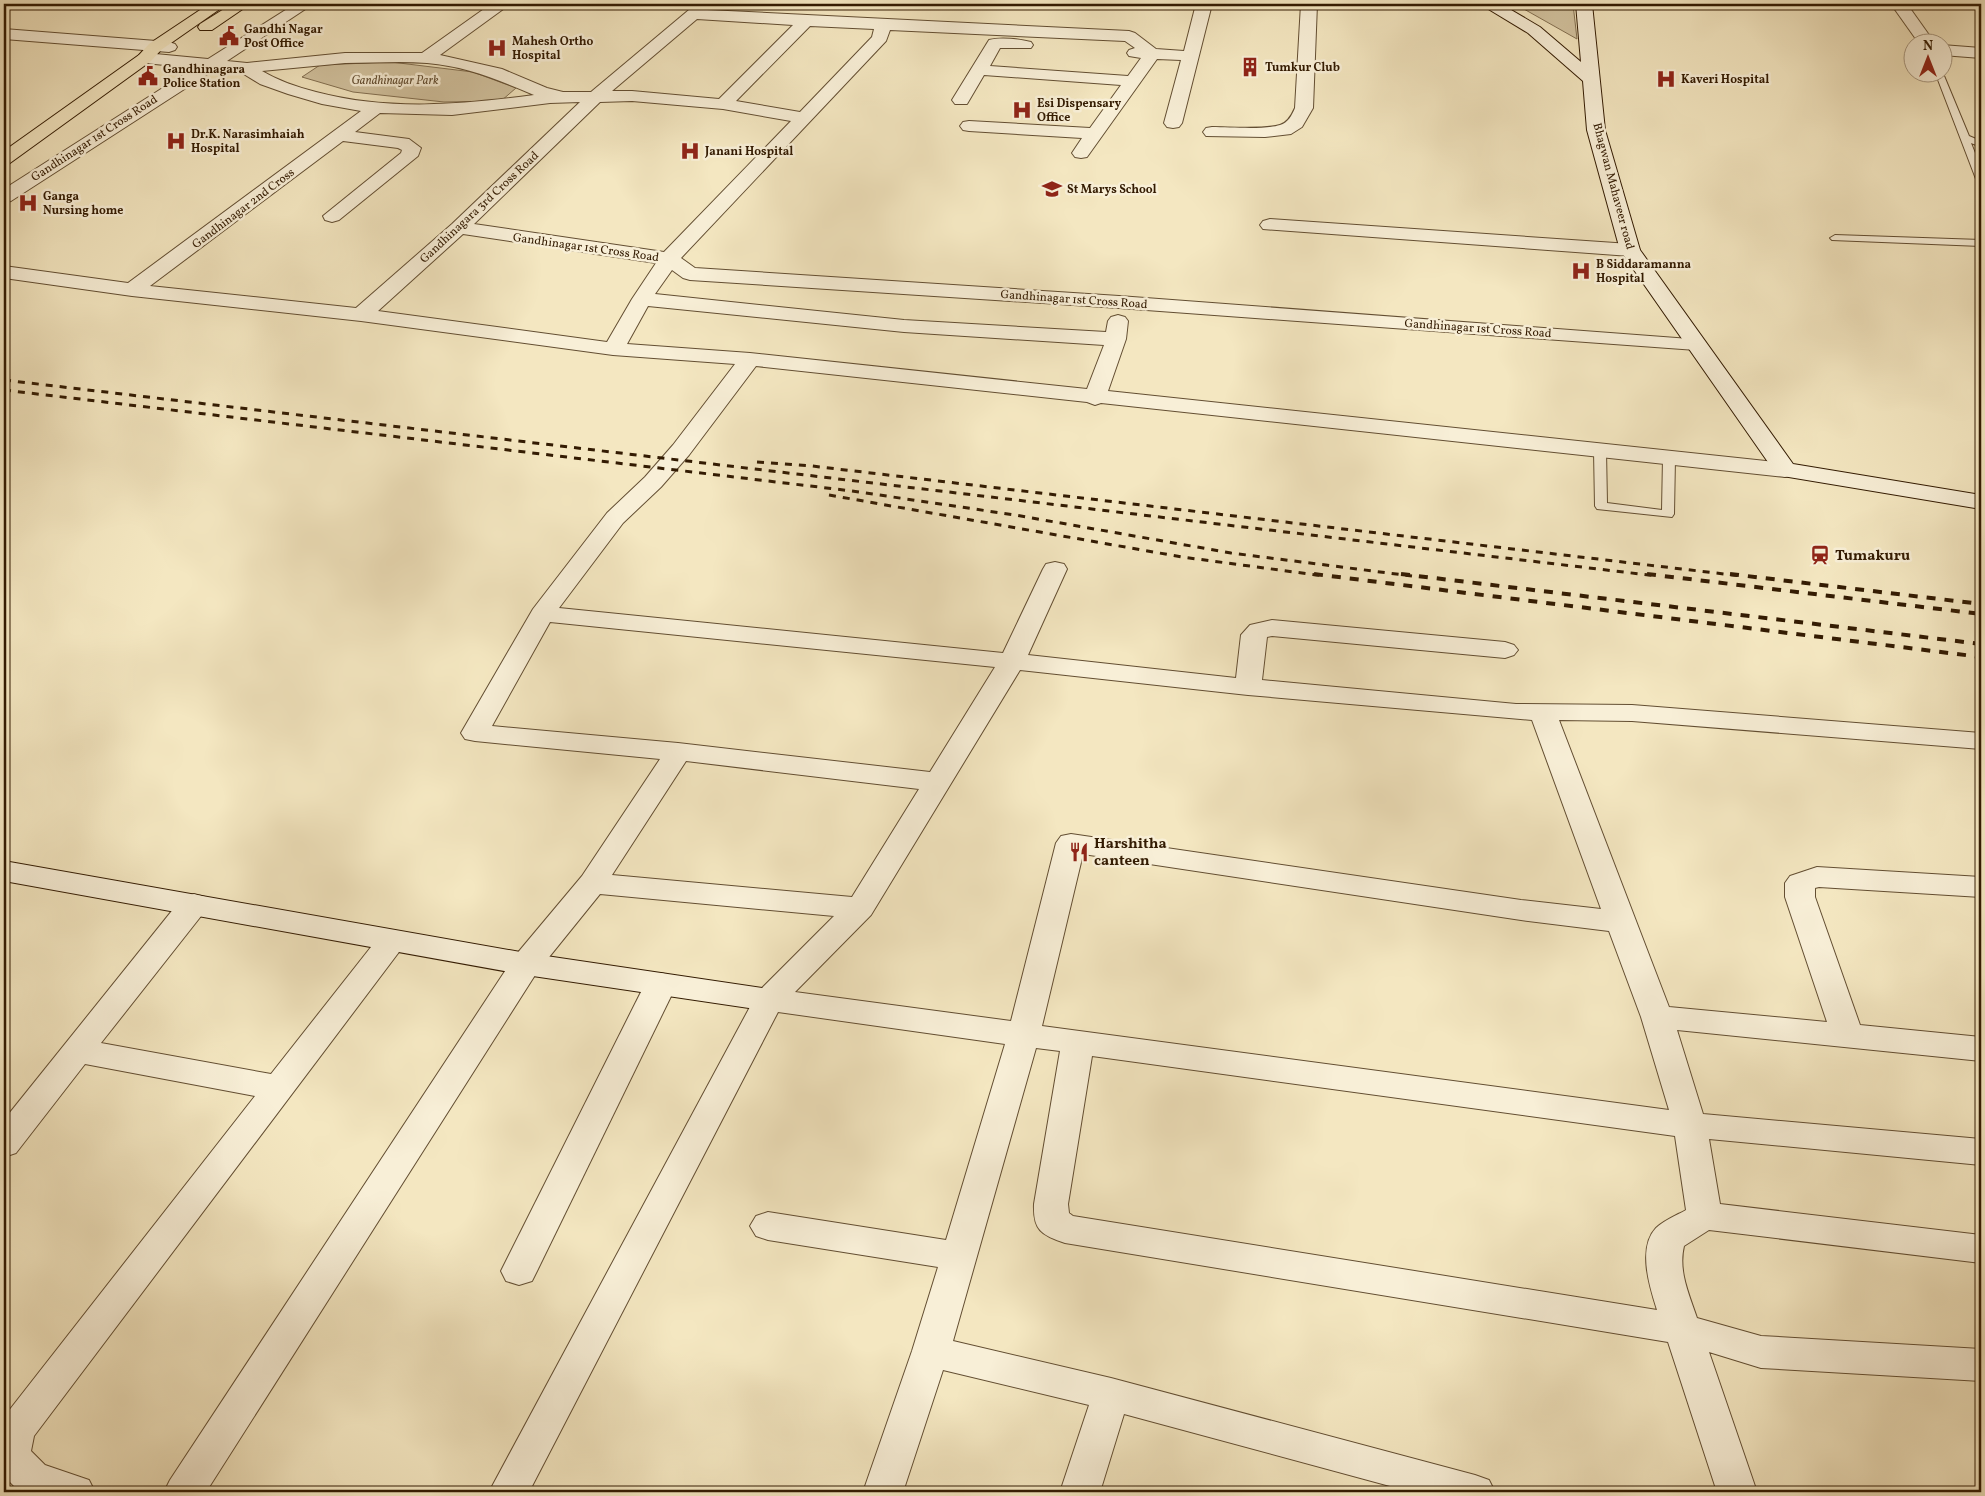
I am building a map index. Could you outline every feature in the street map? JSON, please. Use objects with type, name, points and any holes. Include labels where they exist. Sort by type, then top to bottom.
[{"type":"main road","points":[[4,159],[150,52],[220,4]]},
{"type":"main road","points":[[174,48],[242,4]]},
{"type":"street","name":"Gandhinagar 1st Cross Road","points":[[4,197],[210,63],[305,4]]},
{"type":"street","points":[[426,58],[500,4]]},
{"type":"street","points":[[1173,123],[1204,4]]},
{"type":"street","points":[[1212,132],[1265,132],[1285,130],[1296,124],[1304,108],[1309,4]]},
{"type":"street","points":[[1490,4],[1534,30],[1592,80]]},
{"type":"street","name":"Bhagwan Mahaveer road","points":[[1584,4],[1596,130],[1630,250],[1785,470]]},
{"type":"street","points":[[1899,4],[1919,32]]},
{"type":"street","points":[[699,9],[806,20],[1129,36],[1152,54]]},
{"type":"street","name":"Gandhinagara 3rd Cross Road","points":[[361,315],[459,228],[595,97],[699,9]]},
{"type":"street","points":[[723,104],[806,20]]},
{"type":"street","points":[[613,349],[642,299],[669,260],[880,38],[883,24]]},
{"type":"street","points":[[4,34],[150,52],[247,68],[345,58],[426,58],[454,62],[496,73],[542,92],[561,97]]},
{"type":"street","points":[[961,100],[995,43],[1191,56]]},
{"type":"street","points":[[150,52],[174,48]]},
{"type":"street","points":[[1952,51],[1981,53]]},
{"type":"street","points":[[1081,153],[1152,54]]},
{"type":"street","points":[[247,68],[257,76],[276,85],[309,96],[401,110],[474,108],[561,97],[632,96],[723,104],[804,118]]},
{"type":"street","points":[[979,70],[1132,81]]},
{"type":"street","name":"Gandhinagar 2nd Cross","points":[[132,290],[377,107]]},
{"type":"street","points":[[969,126],[1095,134]]},
{"type":"street","points":[[332,216],[409,156],[412,148],[403,143],[340,135]]},
{"type":"street","points":[[1270,225],[1630,250]]},
{"type":"street","name":"Gandhinagar 1st Cross Road","points":[[459,228],[669,260],[690,274],[1119,302],[1696,344]]},
{"type":"street","points":[[4,272],[132,290],[361,315],[613,349],[750,360],[1785,470],[1981,502]]},
{"type":"street","points":[[642,299],[904,326],[1116,339]]},
{"type":"street","points":[[1095,398],[1116,339],[1119,302]]},
{"type":"street","points":[[750,360],[681,450],[653,482],[615,518],[542,614],[475,733],[678,752],[937,782]]},
{"type":"street","points":[[509,1492],[769,1000],[860,908],[1012,661],[1055,569]]},
{"type":"street","points":[[542,614],[1012,661],[1248,687],[1516,712],[1632,713],[1981,740]]},
{"type":"street","points":[[1248,687],[1254,635],[1260,630],[1272,628],[1505,650]]},
{"type":"street","points":[[1542,712],[1657,1017],[1690,1125],[1704,1216]]},
{"type":"street","points":[[184,1492],[526,964],[592,883],[678,752]]},
{"type":"street","points":[[883,1492],[931,1351],[1024,1035],[1071,843],[1511,908],[1622,922]]},
{"type":"street","points":[[4,870],[526,964],[769,1000],[1690,1125],[1981,1152]]},
{"type":"street","points":[[1847,1035],[1800,897],[1800,883],[1817,877],[1981,887]]},
{"type":"street","points":[[592,883],[860,908]]},
{"type":"street","points":[[4,1144],[194,904]]},
{"type":"street","points":[[75,1492],[32,1478],[10,1457],[16,1430],[394,940]]},
{"type":"street","points":[[520,1271],[661,984]]},
{"type":"street","points":[[1657,1017],[1981,1049]]},
{"type":"street","points":[[1078,1042],[1051,1204],[1051,1220],[1065,1229],[1682,1329],[1761,1352],[1981,1365]]},
{"type":"street","points":[[78,1051],[280,1088]]},
{"type":"street","points":[[1736,1492],[1667,1284],[1663,1260],[1668,1238],[1704,1216],[1981,1248]]},
{"type":"street","points":[[768,1226],[959,1256]]},
{"type":"street","points":[[931,1351],[1111,1394],[1474,1492]]},
{"type":"street","points":[[1080,1492],[1111,1394]]},
{"type":"lane","points":[[1943,82],[1981,179]]},
{"type":"lane","points":[[1964,138],[1981,144]]},
{"type":"lane","points":[[1835,238],[1981,243]]},
{"type":"lane","points":[[1600,451],[1601,506],[1668,514],[1670,458]]},
{"type":"green space","points":[[1515,4],[1573,4],[1577,39]]},
{"type":"green space","name":"Gandhinagar Park","points":[[391,62],[473,72],[516,88],[501,101],[444,102],[353,92],[302,77],[320,65]]},
{"type":"railway","points":[[4,380],[1657,576]]},
{"type":"railway","points":[[4,390],[852,491],[1015,515],[1231,553],[1412,576]]},
{"type":"railway","points":[[757,462],[812,466],[1741,576]]},
{"type":"railway","points":[[829,495],[1182,557],[1324,576]]},
{"type":"railway","points":[[1314,574],[1981,657]]},
{"type":"railway","points":[[1401,574],[1981,644]]},
{"type":"railway","points":[[1647,574],[1981,614]]},
{"type":"railway","points":[[1730,574],[1981,604]]},
{"type":"place","name":"Gandhi Nagar Post Office","points":[[229,36]]},
{"type":"place","name":"Mahesh Ortho Hospital","points":[[497,48]]},
{"type":"place","name":"Tumkur Club","points":[[1250,67]]},
{"type":"place","name":"Gandhinagara Police Station","points":[[148,76]]},
{"type":"place","name":"Kaveri Hospital","points":[[1666,79]]},
{"type":"place","name":"Esi Dispensary Office","points":[[1022,110]]},
{"type":"place","name":"Dr.K. Narasimhaiah Hospital","points":[[176,141]]},
{"type":"place","name":"Janani Hospital","points":[[690,151]]},
{"type":"place","name":"St Marys School","points":[[1052,189]]},
{"type":"place","name":"Ganga Nursing home","points":[[28,203]]},
{"type":"place","name":"B Siddaramanna Hospital","points":[[1581,271]]},
{"type":"place","name":"Tumakuru","points":[[1820,555]]},
{"type":"place","name":"Harshitha canteen","points":[[1079,852]]}]
